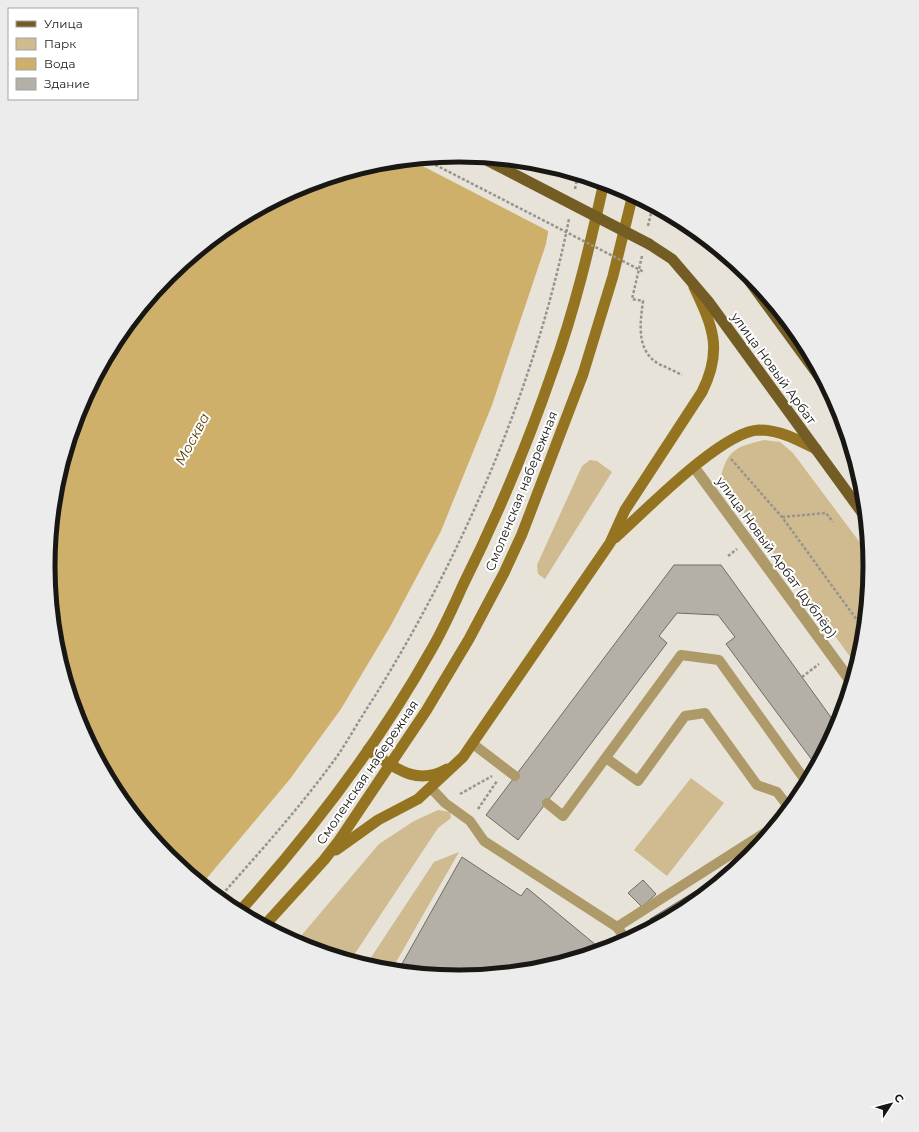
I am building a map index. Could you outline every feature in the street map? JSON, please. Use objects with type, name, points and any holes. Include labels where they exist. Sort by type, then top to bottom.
[{"type":"main road","name":"улица Новый Арбат","points":[[492,163],[650,244],[672,259],[688,276],[861,510]]},
{"type":"main road","name":"Смоленская набережная","points":[[243,907],[314,824],[368,750],[431,652],[494,523],[554,370],[585,264],[603,188]]},
{"type":"main road","name":"Смоленская набережная","points":[[268,922],[324,860],[426,711],[469,639],[504,573],[522,534],[583,374],[613,276],[632,200]]},
{"type":"main road","points":[[324,860],[378,820],[418,799],[456,764],[473,744],[610,543],[625,510],[702,392],[710,377],[714,359],[714,337],[708,317],[688,276]]},
{"type":"main road","points":[[758,292],[810,363]]},
{"type":"main road","points":[[610,543],[717,447],[745,432],[758,430],[791,436],[816,449]]},
{"type":"main road","points":[[368,750],[389,764],[414,776],[427,777],[439,774],[456,764]]},
{"type":"street","name":"улица Новый Арбат (дублёр)","points":[[694,467],[848,678]]},
{"type":"lane","points":[[546,803],[563,816],[681,655],[719,660],[804,778]]},
{"type":"lane","points":[[606,758],[638,781],[685,716],[705,713],[757,785],[777,792],[786,804]]},
{"type":"lane","points":[[473,744],[515,776]]},
{"type":"lane","points":[[431,788],[445,803],[470,821],[484,842],[617,927],[623,936]]},
{"type":"lane","points":[[617,927],[763,834]]},
{"type":"path","points":[[430,162],[644,272]]},
{"type":"path","points":[[575,190],[577,179]]},
{"type":"path","points":[[222,893],[272,839],[337,755],[404,649],[458,544],[504,436],[538,340],[561,260],[570,213]]},
{"type":"path","points":[[632,299],[643,301],[640,330],[646,351],[659,364],[682,375]]},
{"type":"path","points":[[731,459],[782,517],[860,624]]},
{"type":"path","points":[[782,517],[826,513],[833,522]]},
{"type":"path","points":[[802,677],[831,655]]},
{"type":"path","points":[[445,803],[505,769]]},
{"type":"path","points":[[470,821],[505,769]]},
{"type":"green space","points":[[764,440],[780,442],[793,453],[863,547],[864,566],[861,619],[853,660],[720,480],[729,456],[734,451],[746,445]]},
{"type":"green space","points":[[590,460],[597,461],[612,472],[545,579],[538,574],[537,565],[582,466]]},
{"type":"green space","points":[[691,778],[724,803],[667,876],[634,850]]},
{"type":"green space","points":[[438,810],[450,812],[451,818],[438,828],[353,956],[300,938],[379,844],[414,821]]},
{"type":"green space","points":[[459,852],[394,965],[369,960],[434,862]]},
{"type":"water","name":"Москва","points":[[433,162],[486,162],[538,169],[558,174],[546,244],[492,405],[441,531],[390,627],[341,709],[290,779],[205,880],[173,852],[155,833],[123,791],[109,768],[86,721],[76,696],[58,619],[56,592],[55,566],[58,513],[69,461],[76,436],[86,411],[109,364],[123,341],[155,299],[173,280],[213,245],[257,216],[281,203],[305,192],[355,175],[381,169]]},
{"type":"pier","points":[[433,162],[486,162],[538,169],[560,174],[550,232],[418,164]]},
{"type":"building","points":[[674,565],[721,565],[833,720],[815,758],[812,760],[726,644],[735,637],[718,615],[677,613],[659,636],[667,643],[518,840],[486,815]]},
{"type":"building","points":[[462,857],[521,896],[527,888],[597,946],[564,957],[538,963],[486,970],[433,970],[401,966]]},
{"type":"building","points":[[716,879],[706,887],[662,916],[652,922],[650,919]]},
{"type":"building","points":[[643,880],[656,894],[642,907],[628,893]]}]
